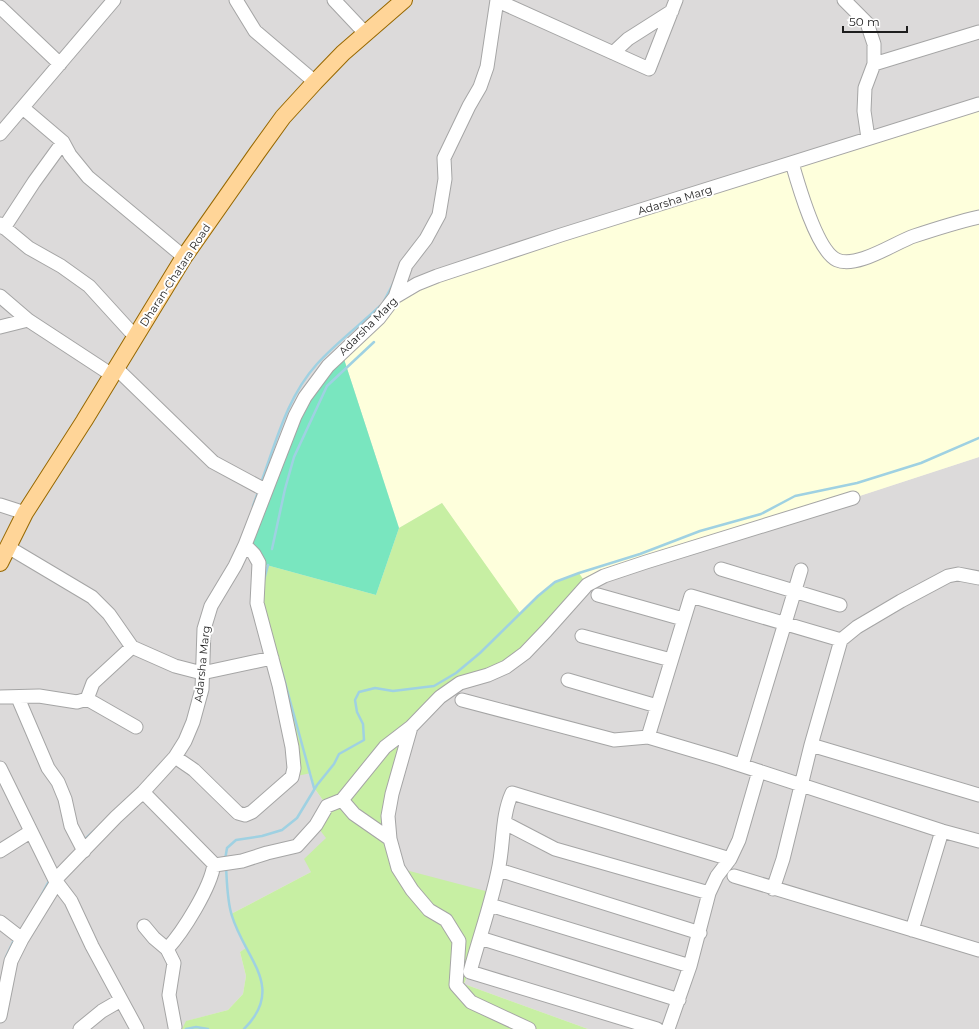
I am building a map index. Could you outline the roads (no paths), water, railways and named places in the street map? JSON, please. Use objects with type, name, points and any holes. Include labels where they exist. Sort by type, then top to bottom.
[{"type":"main road","name":"Dharan-Chatara Road","points":[[0,563],[25,513],[114,372],[184,257],[262,145],[283,117],[343,53],[404,0]]},
{"type":"street","points":[[0,134],[114,0]]},
{"type":"street","points":[[236,0],[255,31],[315,82]]},
{"type":"street","points":[[334,0],[366,34]]},
{"type":"street","points":[[395,298],[406,266],[426,239],[438,215],[445,179],[444,158],[456,131],[480,87],[487,67],[498,0],[649,69],[674,6]]},
{"type":"street","points":[[844,0],[856,6],[867,23],[874,44],[874,64],[864,88],[864,112],[868,138]]},
{"type":"street","points":[[613,53],[628,39],[674,6]]},
{"type":"street","points":[[0,7],[60,64]]},
{"type":"street","points":[[874,64],[979,32]]},
{"type":"street","name":"Adarsha Marg","points":[[0,1016],[4,983],[12,961],[22,939],[56,881],[116,817],[143,792],[175,757],[185,741],[193,722],[202,689],[204,629],[211,606],[235,566],[245,545],[265,490],[295,416],[308,391],[328,366],[379,318],[395,298],[417,284],[437,276],[792,162],[979,104]]},
{"type":"street","points":[[23,108],[63,142],[70,155],[88,176],[184,257]]},
{"type":"street","points":[[63,142],[2,226],[29,248],[89,286],[136,335]]},
{"type":"street","points":[[792,162],[798,184],[824,249],[838,260],[852,261],[872,255],[913,236],[979,218]]},
{"type":"street","points":[[0,296],[28,320],[114,372],[213,462],[265,490]]},
{"type":"street","points":[[0,327],[28,320]]},
{"type":"street","points":[[167,949],[177,939],[201,898],[213,871],[222,864],[297,846],[316,825],[327,806],[342,800],[385,747],[411,727],[440,697],[460,683],[488,675],[506,667],[525,653],[587,585],[604,576],[646,562],[853,498]]},
{"type":"street","points":[[0,505],[25,513]]},
{"type":"street","points":[[175,757],[194,770],[238,813],[245,815],[252,812],[292,777],[294,768],[292,747],[272,658],[257,603],[259,563],[254,554],[245,545]]},
{"type":"street","points":[[8,547],[92,597],[109,614],[132,647],[176,666],[202,673],[272,658]]},
{"type":"street","points":[[721,569],[840,605]]},
{"type":"street","points":[[742,765],[796,592],[801,570]]},
{"type":"street","points":[[773,889],[783,859],[811,745],[841,640],[856,627],[895,604],[948,576],[958,574],[979,578]]},
{"type":"street","points":[[598,595],[683,619]]},
{"type":"street","points":[[648,737],[691,596],[841,640]]},
{"type":"street","points":[[582,636],[671,660]]},
{"type":"street","points":[[87,699],[93,683],[132,647]]},
{"type":"street","points":[[568,680],[657,706]]},
{"type":"street","points":[[0,698],[39,696],[77,702],[87,699],[136,727]]},
{"type":"street","points":[[18,698],[48,768],[58,782],[65,799],[71,826],[84,851]]},
{"type":"street","points":[[462,700],[614,740],[648,737],[742,765],[801,786],[942,831],[979,840]]},
{"type":"street","points":[[411,727],[392,794],[388,816],[390,839],[398,868],[412,890],[429,910],[446,920],[459,941],[456,985],[471,1002],[530,1029]]},
{"type":"street","points":[[811,745],[979,795]]},
{"type":"street","points":[[0,768],[30,832],[56,881],[71,901],[92,946],[137,1029]]},
{"type":"street","points":[[668,1029],[679,1000],[700,933],[709,893],[717,876],[730,859],[739,840],[759,771]]},
{"type":"street","points":[[143,792],[222,864]]},
{"type":"street","points":[[658,1029],[470,972],[499,870],[507,805],[512,793],[730,859]]},
{"type":"street","points":[[342,800],[354,814],[390,839]]},
{"type":"street","points":[[505,823],[555,849],[709,893]]},
{"type":"street","points":[[912,930],[942,831]]},
{"type":"street","points":[[0,851],[30,832]]},
{"type":"street","points":[[499,870],[700,933]]},
{"type":"street","points":[[734,876],[979,950]]},
{"type":"street","points":[[490,905],[690,966]]},
{"type":"street","points":[[0,922],[22,939]]},
{"type":"street","points":[[144,926],[154,938],[167,949],[174,963],[169,995],[175,1027]]},
{"type":"street","points":[[480,938],[679,1000]]},
{"type":"street","points":[[80,1029],[102,1011],[120,1000]]},
{"type":"waterway","points":[[384,301],[394,282]]},
{"type":"waterway","points":[[261,483],[283,420],[307,377],[332,349],[380,306]]},
{"type":"waterway","points":[[272,549],[285,489],[294,457],[327,386],[374,342]]},
{"type":"waterway","points":[[225,860],[227,848],[236,840],[262,836],[282,830],[297,818],[317,785],[334,764],[339,754],[364,740],[363,724],[357,712],[355,700],[359,692],[375,688],[393,691],[434,686],[456,673],[480,653],[538,596],[555,582],[640,554],[700,531],[761,514],[795,496],[857,483],[921,463],[979,438]]},
{"type":"waterway","points":[[253,506],[258,492]]},
{"type":"waterway","points":[[264,580],[268,565]]},
{"type":"waterway","points":[[281,668],[314,788]]},
{"type":"waterway","points":[[83,841],[94,831]]},
{"type":"waterway","points":[[226,866],[230,910],[238,931],[259,973],[262,986],[262,1000],[256,1014],[244,1029]]},
{"type":"waterway","points":[[40,898],[49,881]]},
{"type":"waterway","points":[[6,957],[14,940]]},
{"type":"waterway","points":[[186,1029],[196,1027],[208,1029]]}]
